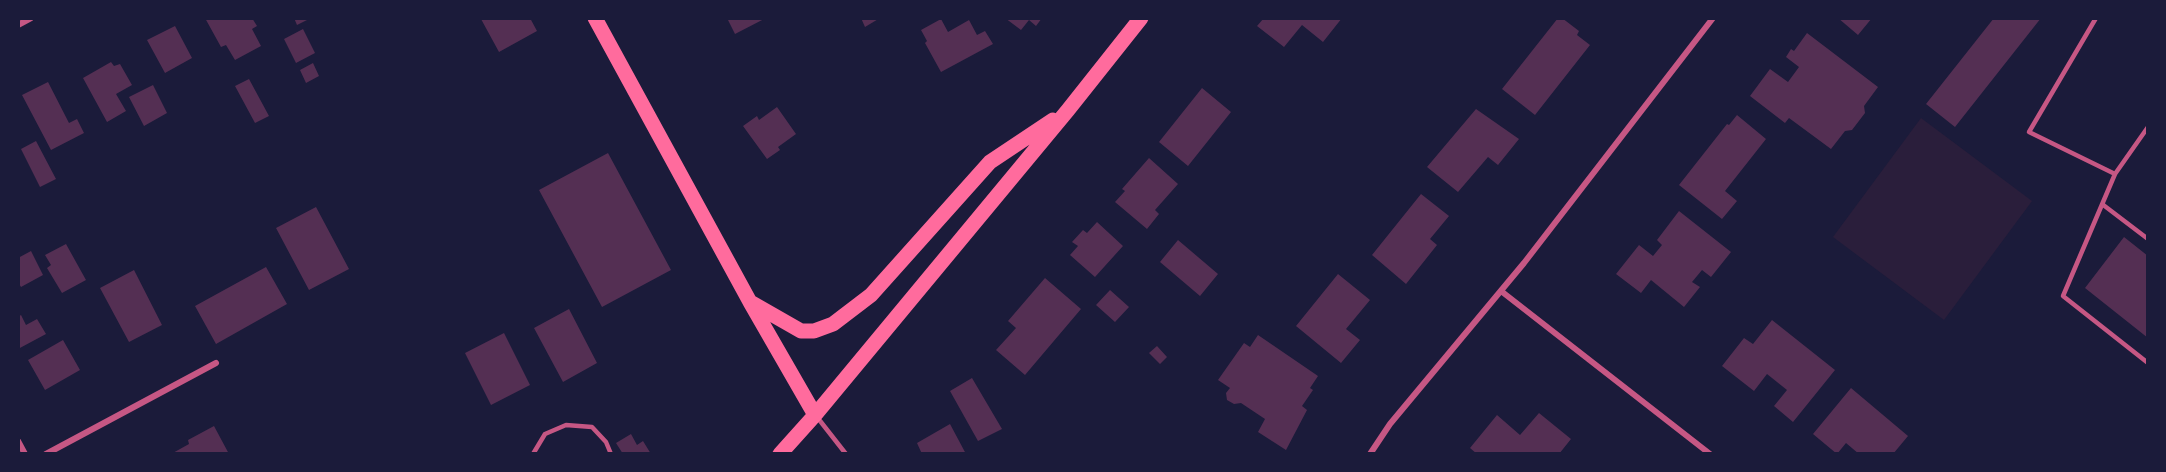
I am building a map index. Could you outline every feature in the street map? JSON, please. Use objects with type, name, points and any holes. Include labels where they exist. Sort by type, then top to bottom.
[{"type":"main road","points":[[595,18],[750,302],[815,415]]},
{"type":"main road","points":[[780,454],[815,415],[1068,110],[1139,19]]},
{"type":"main road","points":[[750,302],[801,331],[814,331],[834,324],[871,295],[990,162],[1068,110]]},
{"type":"street","points":[[18,25],[31,18]]},
{"type":"street","points":[[1370,454],[1390,424],[1502,291],[1713,18]]},
{"type":"street","points":[[1502,291],[1710,454]]},
{"type":"street","points":[[46,454],[216,363]]},
{"type":"street","points":[[18,441],[25,454]]},
{"type":"lane","points":[[2096,18],[2029,132],[2115,174]]},
{"type":"lane","points":[[2148,127],[2115,174],[2063,296],[2148,363]]},
{"type":"lane","points":[[2102,204],[2148,239]]},
{"type":"lane","points":[[815,415],[846,454]]},
{"type":"lane","points":[[533,454],[545,434],[566,425],[592,427],[606,442],[611,454]]},
{"type":"shaded area","points":[[1921,118],[2032,201],[1944,320],[1833,237]]},
{"type":"building","points":[[205,18],[252,18],[257,26],[252,29],[261,46],[235,60],[226,45],[221,47]]},
{"type":"building","points":[[294,18],[311,18],[297,25]]},
{"type":"building","points":[[530,18],[537,31],[499,52],[481,19]]},
{"type":"building","points":[[727,18],[766,18],[735,34]]},
{"type":"building","points":[[861,18],[880,18],[865,27]]},
{"type":"building","points":[[1005,18],[1042,18],[1036,26],[1029,20],[1021,30]]},
{"type":"building","points":[[1264,18],[1342,18],[1323,42],[1302,25],[1284,47],[1257,26]]},
{"type":"building","points":[[1558,18],[1562,18],[1579,31],[1577,35],[1590,45],[1535,115],[1502,89]]},
{"type":"building","points":[[1838,18],[1872,18],[1858,35]]},
{"type":"building","points":[[1994,18],[2041,18],[1955,127],[1926,104]]},
{"type":"building","points":[[941,19],[948,32],[969,20],[977,35],[985,31],[993,44],[941,72],[925,43],[927,41],[921,30]]},
{"type":"building","points":[[175,26],[192,58],[165,73],[147,40]]},
{"type":"building","points":[[303,29],[315,53],[296,63],[284,39]]},
{"type":"building","points":[[1807,33],[1878,87],[1864,106],[1865,113],[1852,130],[1845,131],[1831,149],[1789,118],[1785,123],[1750,96],[1770,69],[1788,82],[1799,67],[1786,57],[1791,49],[1794,51]]},
{"type":"building","points":[[111,62],[114,66],[120,64],[132,85],[116,94],[126,111],[107,122],[83,78]]},
{"type":"building","points":[[313,63],[319,76],[306,83],[300,70]]},
{"type":"building","points":[[249,79],[269,116],[255,123],[235,86]]},
{"type":"building","points":[[48,82],[69,123],[77,119],[84,133],[51,150],[22,95]]},
{"type":"building","points":[[153,85],[167,113],[144,126],[129,97]]},
{"type":"building","points":[[1202,88],[1231,112],[1188,166],[1159,142]]},
{"type":"building","points":[[777,107],[796,134],[778,147],[780,150],[767,159],[743,126],[757,116],[759,120]]},
{"type":"building","points":[[1476,109],[1519,139],[1498,165],[1488,157],[1458,192],[1427,167]]},
{"type":"building","points":[[1737,115],[1766,139],[1725,191],[1737,201],[1722,219],[1679,185],[1727,124],[1729,125]]},
{"type":"building","points":[[36,141],[56,179],[40,187],[21,149]]},
{"type":"building","points":[[608,153],[671,270],[602,307],[539,190]]},
{"type":"building","points":[[1149,158],[1178,184],[1155,210],[1159,214],[1147,229],[1115,202],[1125,191],[1122,189]]},
{"type":"building","points":[[1421,194],[1449,216],[1430,239],[1437,245],[1406,284],[1372,255]]},
{"type":"building","points":[[316,207],[349,269],[309,290],[276,228]]},
{"type":"building","points":[[1679,211],[1731,252],[1711,277],[1702,270],[1692,282],[1700,287],[1684,307],[1651,280],[1641,293],[1616,274],[1639,245],[1653,256],[1662,245],[1657,240]]},
{"type":"building","points":[[1097,222],[1123,246],[1095,277],[1070,255],[1078,246],[1072,242],[1083,230],[1087,233]]},
{"type":"building","points":[[2124,237],[2148,256],[2148,338],[2085,288]]},
{"type":"building","points":[[1178,240],[1218,274],[1200,296],[1160,262]]},
{"type":"building","points":[[66,244],[86,280],[62,293],[47,268],[51,265],[45,255]]},
{"type":"building","points":[[31,251],[43,275],[21,287],[18,282],[18,258]]},
{"type":"building","points":[[266,267],[287,304],[216,344],[195,306]]},
{"type":"building","points":[[134,270],[162,325],[129,342],[100,288]]},
{"type":"building","points":[[1338,274],[1370,300],[1346,329],[1360,340],[1341,363],[1296,326]]},
{"type":"building","points":[[1045,278],[1081,309],[1025,375],[996,350],[1016,328],[1008,321]]},
{"type":"building","points":[[1110,290],[1129,307],[1115,322],[1096,305]]},
{"type":"building","points":[[569,309],[597,363],[563,382],[534,328]]},
{"type":"building","points":[[21,315],[26,325],[37,319],[46,334],[18,349],[18,317]]},
{"type":"building","points":[[1772,320],[1835,370],[1793,422],[1774,406],[1787,390],[1767,374],[1754,391],[1722,366],[1744,338],[1753,344]]},
{"type":"building","points":[[504,333],[530,385],[491,405],[465,353]]},
{"type":"building","points":[[1258,335],[1318,376],[1310,388],[1313,390],[1302,406],[1307,410],[1286,450],[1258,432],[1265,419],[1241,403],[1234,404],[1227,400],[1226,393],[1230,388],[1218,380],[1244,343],[1250,347]]},
{"type":"building","points":[[63,340],[80,370],[45,390],[28,360]]},
{"type":"building","points":[[1157,346],[1167,357],[1160,364],[1149,353]]},
{"type":"building","points":[[972,378],[1002,429],[978,441],[950,391]]},
{"type":"building","points":[[1851,388],[1908,436],[1893,454],[1859,454],[1846,443],[1837,454],[1813,434]]},
{"type":"building","points":[[1539,413],[1571,439],[1559,454],[1477,454],[1470,448],[1497,415],[1520,435]]},
{"type":"building","points":[[950,424],[966,454],[922,454],[917,443]]},
{"type":"building","points":[[214,426],[229,454],[171,454],[189,444],[188,440]]},
{"type":"building","points":[[631,434],[637,445],[643,441],[651,454],[623,454],[616,443]]}]
